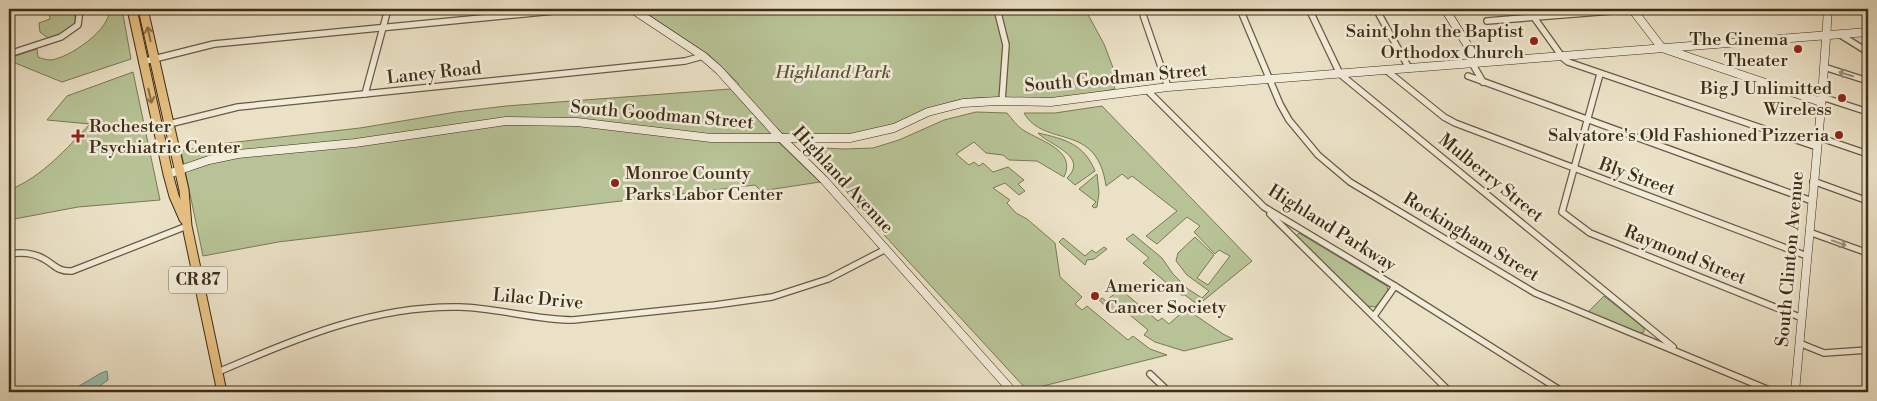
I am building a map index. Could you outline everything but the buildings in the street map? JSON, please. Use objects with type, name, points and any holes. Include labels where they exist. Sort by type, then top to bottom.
[{"type":"main road","points":[[132,9],[142,62],[168,174],[174,196],[187,226]]},
{"type":"main road","points":[[143,9],[184,190],[187,226]]},
{"type":"main road","name":"Highland Avenue","points":[[632,9],[703,56],[719,70],[782,139],[812,167],[1013,392]]},
{"type":"main road","points":[[1445,9],[1475,62]]},
{"type":"main road","points":[[1632,9],[1662,48],[1822,100]]},
{"type":"main road","name":"South Clinton Avenue","points":[[1795,392],[1813,181],[1822,100],[1828,9]]},
{"type":"main road","name":"South Goodman Street","points":[[168,174],[209,160],[238,154],[355,143],[506,121],[560,120],[711,138],[835,139],[874,134],[894,128],[928,112],[962,103],[1002,101],[1051,102],[1168,87],[1868,32]]},
{"type":"main road","name":"CR 87","points":[[187,226],[222,392]]},
{"type":"street","points":[[9,54],[61,37],[78,25],[80,9]]},
{"type":"street","points":[[365,94],[388,9]]},
{"type":"street","points":[[142,62],[214,44],[575,9]]},
{"type":"street","points":[[997,9],[1006,45],[1002,101]]},
{"type":"street","points":[[1141,9],[1168,87]]},
{"type":"street","name":"Rockingham Street","points":[[1240,9],[1280,104],[1299,134],[1318,155],[1350,182],[1535,293],[1774,392]]},
{"type":"street","name":"Mulberry Street","points":[[1309,9],[1340,74],[1678,352]]},
{"type":"street","points":[[1376,9],[1409,68]]},
{"type":"street","points":[[1528,9],[1568,62],[1817,148]]},
{"type":"street","points":[[1487,21],[1637,9]]},
{"type":"street","points":[[1839,34],[1868,52]]},
{"type":"street","name":"Laney Road","points":[[169,124],[229,109],[685,61],[703,56]]},
{"type":"street","points":[[1475,62],[1483,82]]},
{"type":"street","points":[[1824,67],[1868,81]]},
{"type":"street","name":"Bly Street","points":[[1386,70],[1450,121],[1807,256]]},
{"type":"street","points":[[1572,168],[1600,74]]},
{"type":"street","points":[[1468,76],[1812,200]]},
{"type":"street","name":"Highland Parkway","points":[[1147,90],[1264,207],[1396,286],[1563,392]]},
{"type":"street","points":[[1822,100],[1868,112]]},
{"type":"street","points":[[1818,137],[1868,154]]},
{"type":"street","name":"Raymond Street","points":[[1572,168],[1562,212],[1590,233],[1802,318]]},
{"type":"street","points":[[1813,181],[1868,200]]},
{"type":"street","points":[[1264,207],[1450,392]]},
{"type":"street","points":[[9,254],[36,255],[44,258],[56,270],[62,272],[72,271],[187,226]]},
{"type":"street","points":[[1809,232],[1868,254]]},
{"type":"street","name":"Lilac Drive","points":[[218,372],[317,331],[370,316],[407,309],[469,307],[545,318],[587,320],[744,302],[809,287],[843,273],[886,249]]},
{"type":"street","name":"Highland Parkway","points":[[1374,316],[1396,286]]},
{"type":"street","points":[[1799,344],[1824,353],[1868,350]]},
{"type":"street","points":[[1150,374],[1169,392]]},
{"type":"green space","points":[[58,9],[73,9],[74,25],[64,34],[48,38],[40,32],[39,23],[50,19],[49,13]]},
{"type":"green space","points":[[109,9],[122,9],[131,59],[62,82],[15,63],[9,63],[9,58],[37,49],[38,57],[50,60],[77,49],[104,25]]},
{"type":"green space","name":"Highland Park","points":[[640,9],[1085,9],[1104,44],[1115,73],[1112,78],[1115,89],[1078,97],[1049,100],[964,99],[945,104],[900,124],[876,131],[832,136],[773,137],[820,182],[761,191],[755,185],[278,242],[203,256],[181,151],[219,144],[360,128],[456,112],[506,106],[730,89],[739,84],[709,55]]},
{"type":"green space","points":[[133,72],[160,200],[78,207],[9,220],[9,190],[43,170],[90,124],[47,120],[67,96]]},
{"type":"green space","points":[[1102,106],[1252,261],[1198,305],[1185,295],[1181,295],[1143,263],[1149,258],[1126,239],[1133,234],[1162,258],[1173,274],[1188,289],[1202,298],[1209,291],[1187,275],[1176,261],[1178,253],[1195,237],[1214,255],[1197,278],[1208,285],[1230,256],[1219,250],[1215,254],[1194,232],[1200,226],[1187,217],[1157,244],[1146,236],[1177,211],[1132,176],[1128,179],[1122,174],[1106,186],[1101,166],[1092,152],[1082,144],[1033,124],[1024,113],[1055,113]]},
{"type":"green space","points":[[976,112],[1007,113],[1023,130],[1055,148],[1065,160],[1067,168],[1064,177],[1037,161],[1009,160],[1003,155],[986,153],[974,142],[956,154],[969,165],[974,162],[979,166],[983,163],[993,172],[1008,167],[1024,180],[1018,184],[1025,191],[1019,195],[1005,183],[993,188],[1010,200],[1007,203],[1016,213],[1027,219],[1055,243],[1060,277],[1082,297],[1075,304],[1082,310],[1087,306],[1128,340],[1133,336],[1150,349],[1167,355],[1027,390],[803,147],[873,148],[899,140],[944,120]]},
{"type":"green space","points":[[1038,133],[1072,144],[1085,155],[1095,171],[1075,185],[1067,178],[1073,170],[1073,163],[1070,157]]},
{"type":"green space","points":[[1097,174],[1099,193],[1097,207],[1094,208],[1092,206],[1096,202],[1079,189]]},
{"type":"green space","points":[[1299,233],[1387,286],[1388,293],[1375,307],[1367,306],[1296,236]]},
{"type":"green space","points":[[1063,238],[1085,256],[1092,250],[1096,253],[1104,247],[1107,249],[1094,259],[1087,260],[1085,265],[1059,242]]},
{"type":"green space","points":[[1120,289],[1158,321],[1162,318],[1169,324],[1186,309],[1233,339],[1184,351],[1155,342],[1144,335],[1148,330],[1124,310],[1119,314],[1114,310],[1112,312],[1099,300],[1102,298],[1106,301]]},
{"type":"green space","points":[[1604,296],[1644,328],[1644,332],[1640,333],[1588,312]]},
{"type":"shaded area","points":[[107,371],[108,380],[101,385],[98,392],[69,392],[101,373]]},
{"type":"place","name":"Saint John the Baptist Orthodox Church","points":[[1534,41]]},
{"type":"place","name":"The Cinema Theater","points":[[1798,49]]},
{"type":"place","name":"Big J Unlimitted Wireless","points":[[1842,98]]},
{"type":"place","name":"Salvatore's Old Fashioned Pizzeria","points":[[1839,135]]},
{"type":"place","name":"Rochester Psychiatric Center","points":[[78,136]]},
{"type":"place","name":"Monroe County Parks Labor Center","points":[[615,183]]},
{"type":"place","name":"American Cancer Society","points":[[1095,296]]}]
